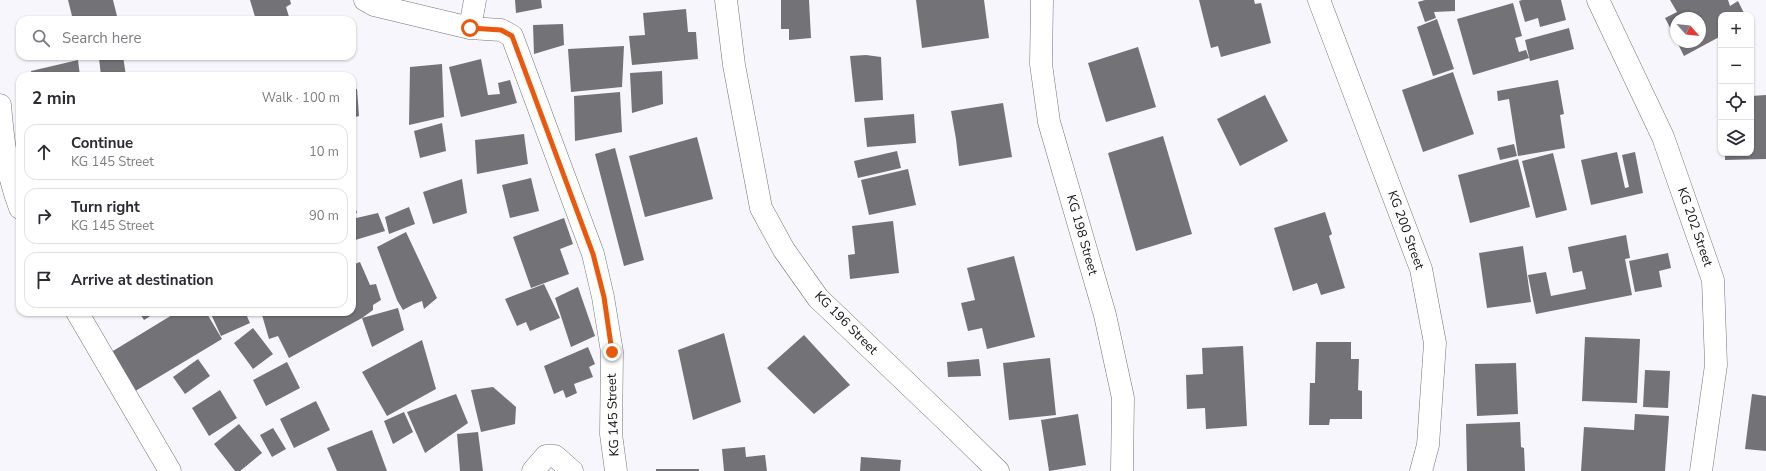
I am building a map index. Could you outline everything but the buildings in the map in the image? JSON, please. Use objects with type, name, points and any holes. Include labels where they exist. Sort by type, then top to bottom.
[{"type":"street","name":"KG 145 Street","points":[[365,0],[374,5],[470,28],[501,30],[512,36],[593,254],[604,297],[612,352],[611,434],[616,471]]},
{"type":"street","points":[[470,28],[476,0]]},
{"type":"street","name":"KG 196 Street","points":[[726,0],[734,65],[761,208],[784,250],[818,298],[954,427],[998,471]]},
{"type":"street","name":"KG 198 Street","points":[[1042,0],[1041,64],[1049,122],[1105,315],[1123,398],[1122,471]]},
{"type":"street","name":"KG 200 Street","points":[[1319,0],[1421,269],[1435,343],[1428,445],[1421,471]]},
{"type":"street","name":"KG 202 Street","points":[[1598,0],[1663,137],[1712,280],[1716,365],[1701,471]]},
{"type":"street","points":[[0,105],[4,152],[16,198]]},
{"type":"street","points":[[79,316],[170,471]]},
{"type":"street","points":[[533,471],[546,456],[555,456],[572,471]]},
{"type":"route","points":[[470,28],[501,30],[512,36],[593,254],[604,297],[612,352]]}]
